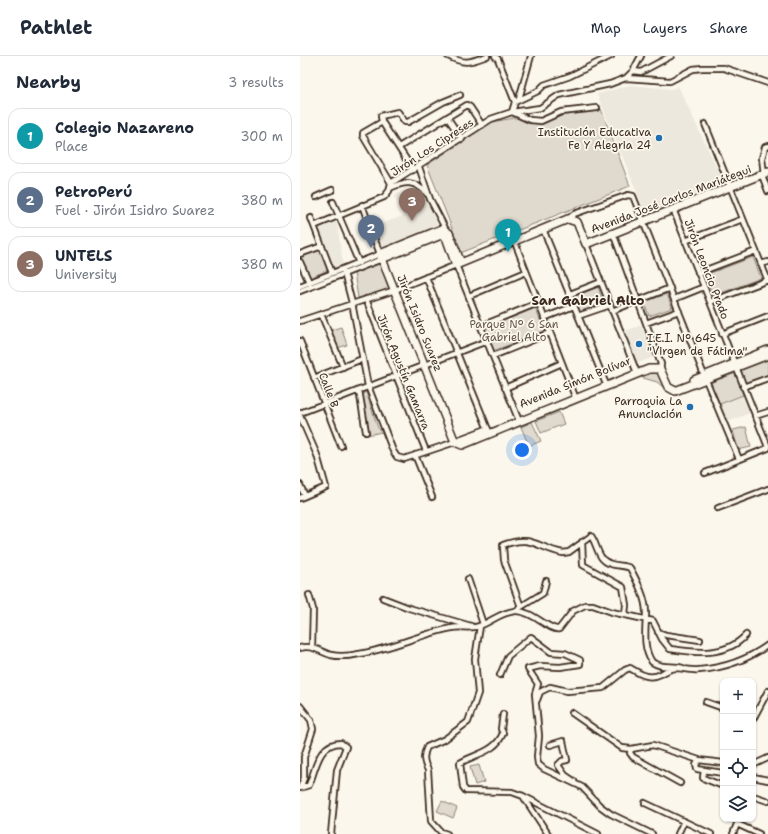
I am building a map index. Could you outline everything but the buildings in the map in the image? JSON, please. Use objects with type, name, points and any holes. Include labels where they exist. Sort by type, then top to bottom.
[{"type":"street","points":[[448,56],[457,61],[466,63],[487,56]]},
{"type":"street","points":[[495,56],[498,59],[515,102]]},
{"type":"street","points":[[519,99],[531,56]]},
{"type":"street","points":[[597,108],[561,112],[541,121],[530,120],[512,112],[515,102],[519,99],[538,91],[544,85],[570,76],[611,56]]},
{"type":"street","points":[[626,78],[633,71],[641,56]]},
{"type":"street","points":[[633,71],[641,72],[671,56]]},
{"type":"street","points":[[626,78],[670,80],[677,78],[693,69],[712,67],[724,68],[768,83]]},
{"type":"street","name":"Jirón Los Cipreses","points":[[314,226],[384,197],[390,186],[482,125],[512,112],[540,108],[559,95],[610,84],[626,78]]},
{"type":"street","points":[[413,170],[382,122],[381,116],[398,112],[405,122],[408,122],[443,102],[460,95]]},
{"type":"street","points":[[399,147],[467,105],[482,125]]},
{"type":"street","points":[[447,117],[462,139]]},
{"type":"street","points":[[382,122],[363,133],[363,136],[390,186],[403,182],[415,184],[430,199]]},
{"type":"street","points":[[705,124],[768,280],[710,302]]},
{"type":"street","points":[[768,146],[764,147],[763,152],[768,191]]},
{"type":"street","points":[[419,167],[430,199],[445,233]]},
{"type":"street","name":"Avenida José Carlos Mariátegui","points":[[568,219],[577,222],[586,244],[765,174]]},
{"type":"street","points":[[316,197],[332,190]]},
{"type":"street","points":[[300,321],[395,290],[568,219],[580,212],[631,194],[644,221],[705,378],[739,459]]},
{"type":"street","points":[[333,202],[340,214],[359,263]]},
{"type":"street","name":"Jirón Isidro Suarez","points":[[362,205],[381,257],[455,442]]},
{"type":"street","name":"Jirón Leoncio Prado","points":[[674,209],[685,241],[768,447]]},
{"type":"street","points":[[311,218],[332,273]]},
{"type":"street","points":[[685,241],[743,219]]},
{"type":"street","points":[[300,286],[332,273],[344,271],[381,257],[442,229],[445,233],[449,232],[469,296],[518,420]]},
{"type":"street","points":[[543,229],[605,382]]},
{"type":"street","points":[[613,233],[638,300],[660,366],[671,383],[676,386],[705,378],[768,355]]},
{"type":"street","points":[[514,240],[575,397]]},
{"type":"street","points":[[586,244],[636,371]]},
{"type":"street","points":[[300,254],[322,246]]},
{"type":"street","points":[[698,273],[756,251]]},
{"type":"street","points":[[300,291],[359,263],[381,257]]},
{"type":"street","points":[[300,262],[309,282]]},
{"type":"street","points":[[761,264],[768,262]]},
{"type":"street","points":[[344,271],[352,303],[368,386]]},
{"type":"street","points":[[469,296],[526,272]]},
{"type":"street","points":[[426,277],[489,432]]},
{"type":"street","points":[[570,294],[601,282]]},
{"type":"street","points":[[674,299],[704,287]]},
{"type":"street","points":[[612,311],[670,288]]},
{"type":"street","name":"Jirón Agustín Gamarra","points":[[366,299],[426,451]]},
{"type":"street","points":[[481,326],[538,303]]},
{"type":"street","points":[[578,316],[610,305]]},
{"type":"street","points":[[544,318],[574,306]]},
{"type":"street","points":[[646,323],[679,311]]},
{"type":"street","points":[[321,314],[343,367]]},
{"type":"street","points":[[722,334],[768,316]]},
{"type":"street","points":[[493,356],[550,333]]},
{"type":"street","name":"Calle B","points":[[300,341],[341,446]]},
{"type":"street","points":[[300,413],[487,341]]},
{"type":"street","points":[[735,366],[768,350]]},
{"type":"street","points":[[314,378],[362,359]]},
{"type":"street","points":[[505,388],[562,363]]},
{"type":"street","name":"Avenida Simón Bolívar","points":[[455,442],[462,445],[489,432],[575,397],[652,363],[660,366]]},
{"type":"street","name":"Avenida Simón Bolívar","points":[[575,397],[605,382],[636,371]]},
{"type":"street","points":[[743,387],[768,378]]},
{"type":"street","name":"Avenida Simón Bolívar","points":[[368,386],[389,444],[400,459],[489,432]]},
{"type":"street","points":[[359,390],[366,432]]},
{"type":"street","points":[[755,416],[768,412]]},
{"type":"street","points":[[300,416],[317,455],[326,487],[302,497],[300,484]]},
{"type":"street","points":[[704,473],[768,447]]},
{"type":"street","points":[[415,455],[432,497]]},
{"type":"street","points":[[718,508],[768,489]]},
{"type":"street","points":[[521,607],[502,553],[503,545],[517,540],[525,540],[563,553],[569,552],[591,536],[596,550],[608,563],[630,568],[638,583],[646,612],[646,645],[652,662],[664,667],[674,665],[699,670],[737,663],[748,659],[768,646]]},
{"type":"street","points":[[582,542],[583,564],[623,587],[626,606],[625,614]]},
{"type":"street","points":[[447,834],[441,832],[431,821],[428,770],[424,763],[424,753],[427,746],[445,739],[468,722],[478,693],[475,659],[479,626],[468,579]]},
{"type":"street","points":[[300,648],[306,646],[312,647],[332,655],[344,656],[382,650],[453,628],[479,626],[498,615],[516,611],[543,593],[546,582]]},
{"type":"street","points":[[309,595],[313,609],[312,647]]},
{"type":"street","points":[[383,598],[409,608],[479,626]]},
{"type":"street","points":[[516,611],[537,617],[556,630],[559,629],[573,611],[585,605],[593,605],[653,621],[666,645],[670,648],[699,653],[733,646],[746,635]]},
{"type":"street","points":[[658,632],[666,635],[700,640]]},
{"type":"street","points":[[500,675],[508,656],[531,637],[552,653],[568,654],[580,660],[581,662],[576,665],[560,667],[540,666],[528,669],[530,674],[538,682],[535,694],[537,700],[538,764],[544,769],[582,787]]},
{"type":"street","points":[[537,700],[540,692],[550,687],[567,691],[603,688],[625,670],[630,668],[649,677],[655,677],[670,669],[683,668]]},
{"type":"street","points":[[756,714],[768,691]]},
{"type":"street","points":[[706,702],[720,707]]},
{"type":"street","points":[[300,706],[311,720],[313,729],[304,757],[304,778],[300,788],[309,785],[316,761],[327,749],[337,743],[341,743],[346,747],[337,770],[331,834]]},
{"type":"street","points":[[572,713],[622,748],[631,749],[653,745],[699,760],[720,763]]},
{"type":"street","points":[[503,714],[501,722],[503,733],[498,742],[479,755],[460,763],[463,786],[466,791],[512,792],[523,796],[598,834]]},
{"type":"street","points":[[550,745],[563,741],[568,760],[562,761],[558,765],[559,768],[565,775],[582,787],[600,806],[611,814],[652,834]]},
{"type":"street","points":[[631,749],[630,753],[633,758],[680,783]]},
{"type":"street","points":[[756,764],[768,758]]},
{"type":"street","points":[[699,760],[696,767],[720,773]]},
{"type":"street","points":[[704,770],[703,778],[720,785]]},
{"type":"street","points":[[756,778],[768,780]]},
{"type":"street","points":[[523,796],[548,834]]},
{"type":"street","points":[[756,797],[768,801]]},
{"type":"street","points":[[645,803],[711,834]]},
{"type":"street","points":[[678,834],[684,821]]},
{"type":"street","points":[[733,834],[737,824],[759,834]]},
{"type":"shaded area","name":"Institución Educativa Fe Y Alegria 24","points":[[630,85],[672,89],[678,86],[725,185],[647,217],[597,94]]},
{"type":"shaded area","points":[[407,190],[426,200],[439,227],[383,250],[375,226],[403,216],[394,195]]},
{"type":"shaded area","points":[[335,222],[337,223],[343,264],[333,269],[318,229]]},
{"type":"shaded area","name":"I.E.I. N° 645 \"Virgen de Fátima\"","points":[[641,325],[654,357],[636,364],[623,332]]},
{"type":"shaded area","points":[[743,395],[750,413],[727,422],[719,404]]},
{"type":"green space","points":[[601,109],[630,186],[463,252],[461,251],[427,165],[492,122],[520,117],[531,122],[569,112]]},
{"type":"green space","points":[[319,248],[328,270],[309,278],[300,256]]},
{"type":"green space","points":[[753,257],[761,278],[713,296],[705,275]]},
{"type":"green space","points":[[380,263],[389,289],[358,298],[354,273]]},
{"type":"green space","points":[[598,287],[604,304],[579,313],[573,297]]},
{"type":"green space","points":[[667,294],[672,308],[649,316],[644,302]]},
{"type":"green space","name":"Parque N° 6 San Gabriel Alto","points":[[535,308],[545,331],[493,351],[484,329]]},
{"type":"green space","points":[[341,327],[347,345],[337,348],[331,330]]},
{"type":"green space","points":[[768,359],[768,375],[746,384],[740,370]]},
{"type":"green space","points":[[656,369],[664,386],[663,387],[657,382],[640,377]]},
{"type":"green space","points":[[736,374],[743,395],[720,404],[710,383]]},
{"type":"green space","points":[[361,391],[366,392],[378,428],[382,432],[367,435],[360,395]]},
{"type":"green space","points":[[559,412],[564,424],[541,433],[536,421]]},
{"type":"green space","points":[[532,422],[541,441],[529,446],[521,427]]},
{"type":"green space","points":[[746,427],[751,447],[738,450],[733,430]]},
{"type":"green space","points":[[479,765],[484,782],[475,785],[470,767]]},
{"type":"green space","points":[[442,801],[457,808],[453,818],[437,811]]},
{"type":"place","name":"Institución Educativa Fe Y Alegria 24","points":[[659,138]]},
{"type":"place","name":"UNTELS","points":[[412,221]]},
{"type":"place","name":"PetroPerú","points":[[371,248]]},
{"type":"place","name":"Colegio Nazareno","points":[[508,252]]},
{"type":"place","name":"I.E.I. N° 645 \"Virgen de Fátima\"","points":[[639,344]]},
{"type":"place","name":"Parroquia La Anunciación","points":[[690,407]]},
{"type":"district","name":"San Gabriel Alto","points":[[588,300]]}]
